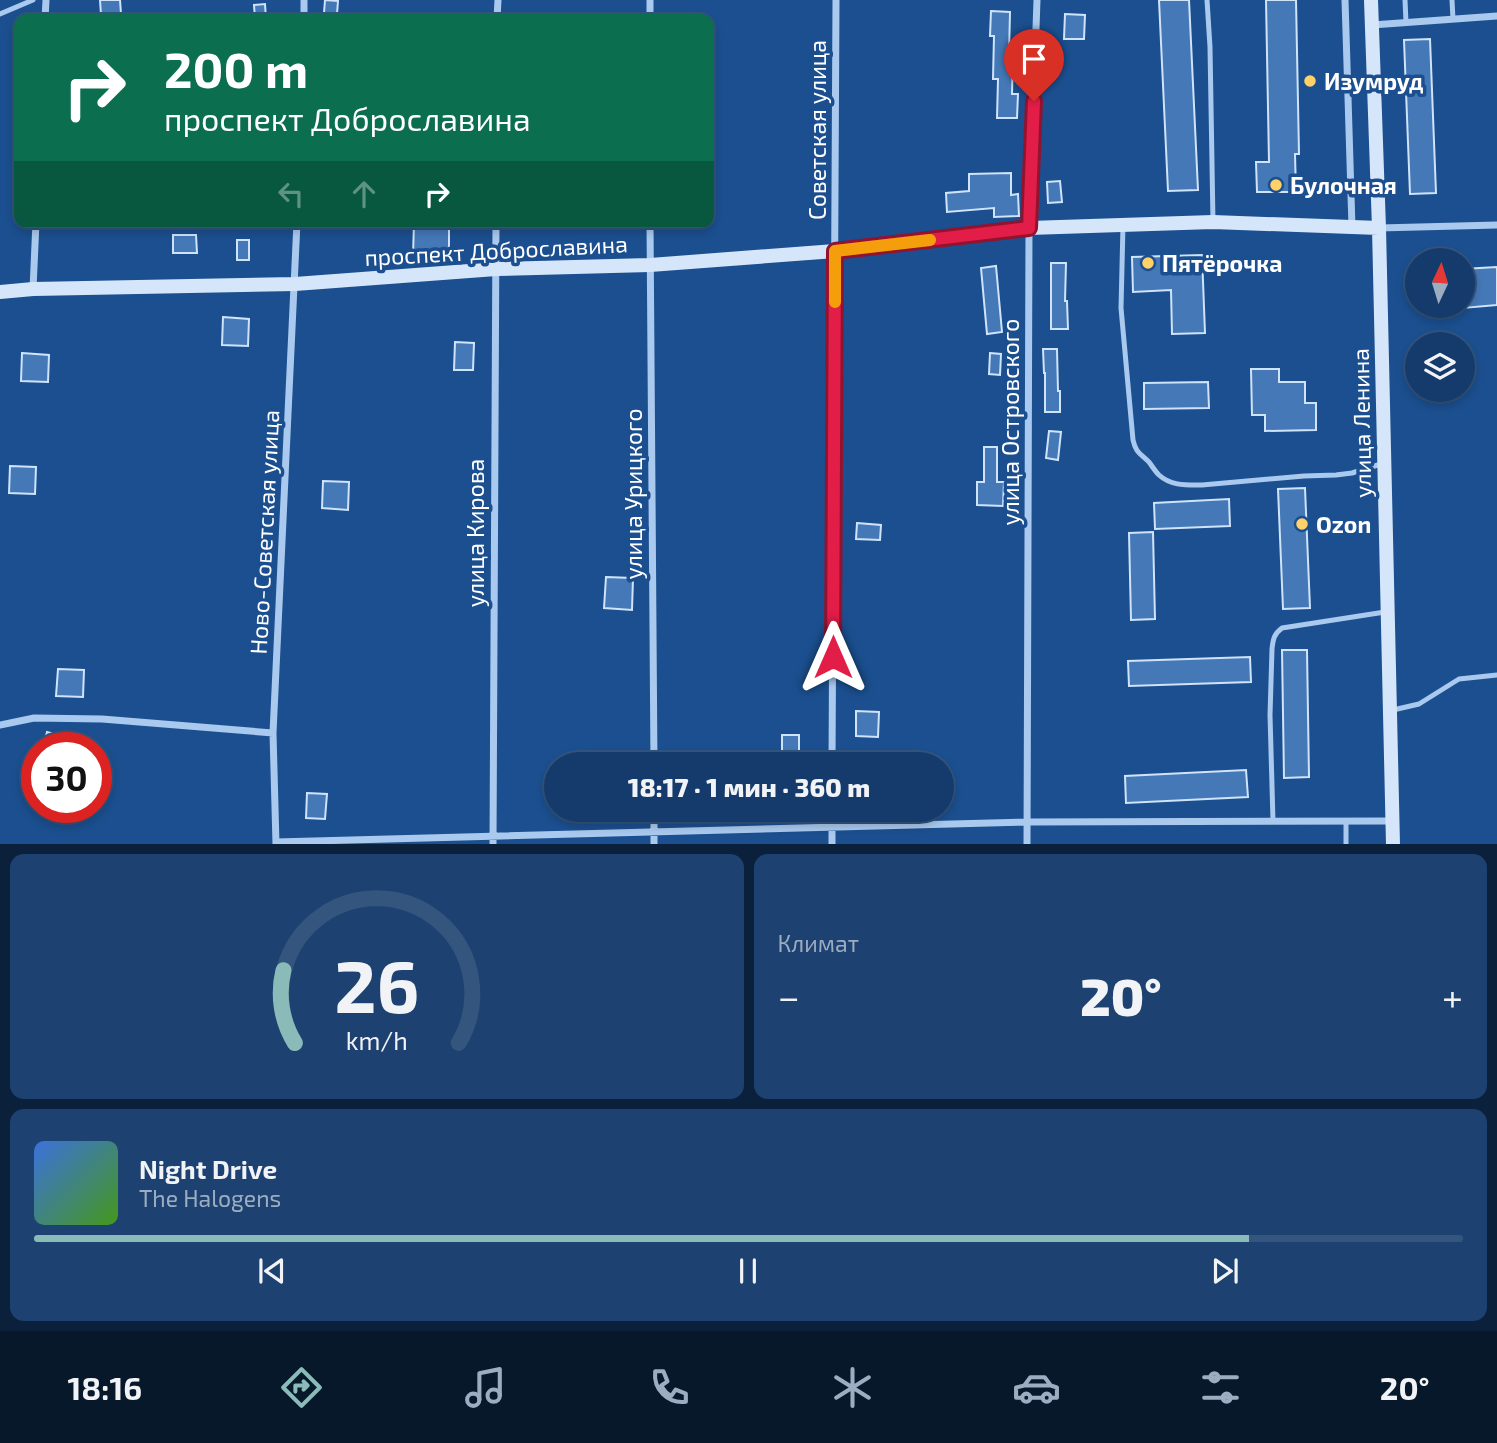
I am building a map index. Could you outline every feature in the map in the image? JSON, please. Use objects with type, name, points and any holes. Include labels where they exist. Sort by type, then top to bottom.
[{"type":"street","name":"Советская улица","points":[[832,752],[836,0]]},
{"type":"street","name":"улица Островского","points":[[1027,844],[1029,228],[1037,0]]},
{"type":"street","points":[[1345,0],[1352,227]]},
{"type":"street","name":"улица Ленина","points":[[1371,0],[1393,844]]},
{"type":"street","points":[[1372,25],[1497,16]]},
{"type":"street","name":"проспект Доброславина","points":[[0,292],[33,289],[295,285],[496,270],[650,265],[835,251],[1029,228],[1213,222],[1379,228],[1497,225]]},
{"type":"street","points":[[33,289],[36,228]]},
{"type":"street","name":"Ново-Советская улица","points":[[276,843],[273,733],[297,228]]},
{"type":"street","name":"улица Кирова","points":[[493,840],[496,228]]},
{"type":"street","name":"улица Урицкого","points":[[650,228],[654,752]]},
{"type":"street","points":[[0,725],[34,718],[102,719],[273,733]]},
{"type":"street","points":[[276,843],[493,840],[654,832],[1028,822],[1393,821]]},
{"type":"street","points":[[654,822],[654,844]]},
{"type":"street","points":[[832,822],[832,844]]},
{"type":"lane","points":[[0,14],[33,0]]},
{"type":"lane","points":[[1208,0],[1213,222]]},
{"type":"lane","points":[[1405,0],[1406,22]]},
{"type":"lane","points":[[1452,0],[1453,19]]},
{"type":"lane","points":[[1124,224],[1121,308],[1133,440],[1135,450],[1160,475],[1171,483],[1202,485],[1336,475],[1384,463]]},
{"type":"lane","points":[[1273,821],[1270,715],[1272,649],[1276,632],[1282,628],[1388,611]]},
{"type":"lane","points":[[1390,711],[1419,704],[1459,679],[1497,674]]},
{"type":"lane","points":[[1346,821],[1346,844]]},
{"type":"building","points":[[100,0],[120,0],[121,14],[101,14]]},
{"type":"building","points":[[325,0],[338,1],[337,14],[324,13]]},
{"type":"building","points":[[1159,0],[1189,0],[1198,190],[1168,191]]},
{"type":"building","points":[[1266,0],[1296,0],[1299,154],[1295,154],[1296,192],[1257,192],[1256,162],[1269,162]]},
{"type":"building","points":[[265,4],[266,14],[255,14],[254,5]]},
{"type":"building","points":[[991,11],[1010,12],[1009,54],[1013,54],[1012,94],[1018,94],[1017,118],[997,118],[998,79],[993,79],[994,36],[990,36]]},
{"type":"building","points":[[1065,14],[1085,15],[1084,39],[1064,39]]},
{"type":"building","points":[[1430,39],[1436,193],[1410,194],[1404,40]]},
{"type":"building","points":[[1011,173],[1011,195],[1018,194],[1019,216],[994,217],[994,208],[947,212],[946,193],[969,191],[969,174]]},
{"type":"building","points":[[1060,181],[1062,202],[1048,203],[1047,182]]},
{"type":"building","points":[[414,228],[449,228],[449,256],[413,256]]},
{"type":"building","points":[[173,235],[196,235],[197,253],[173,253]]},
{"type":"building","points":[[237,240],[249,240],[249,260],[237,260]]},
{"type":"building","points":[[1202,255],[1205,333],[1172,334],[1171,290],[1133,292],[1132,257]]},
{"type":"building","points":[[1051,263],[1066,263],[1065,301],[1068,329],[1051,329]]},
{"type":"building","points":[[996,266],[1002,332],[987,334],[981,268]]},
{"type":"building","points":[[1497,267],[1497,305],[1475,307],[1475,268]]},
{"type":"building","points":[[223,317],[249,319],[248,346],[222,345]]},
{"type":"building","points":[[455,342],[474,343],[473,370],[454,370]]},
{"type":"building","points":[[1043,349],[1057,349],[1060,412],[1045,412]]},
{"type":"building","points":[[22,353],[49,355],[48,382],[21,381]]},
{"type":"building","points":[[990,353],[1001,354],[1000,375],[989,374]]},
{"type":"building","points":[[1251,369],[1279,369],[1279,382],[1305,382],[1305,403],[1316,403],[1316,430],[1265,431],[1265,415],[1252,415]]},
{"type":"building","points":[[1208,382],[1209,408],[1144,409],[1144,383]]},
{"type":"building","points":[[1049,431],[1061,432],[1058,460],[1046,458]]},
{"type":"building","points":[[984,447],[997,447],[997,482],[1004,482],[1003,506],[977,505],[977,482],[984,482]]},
{"type":"building","points":[[10,466],[36,467],[35,494],[9,493]]},
{"type":"building","points":[[323,481],[349,482],[348,510],[322,508]]},
{"type":"building","points":[[1305,488],[1310,608],[1283,609],[1278,489]]},
{"type":"building","points":[[1229,499],[1230,526],[1155,529],[1154,503]]},
{"type":"building","points":[[857,523],[881,525],[880,540],[856,539]]},
{"type":"building","points":[[1153,532],[1155,619],[1131,620],[1129,533]]},
{"type":"building","points":[[606,577],[633,578],[632,610],[604,608]]},
{"type":"building","points":[[1282,650],[1307,650],[1309,777],[1284,778]]},
{"type":"building","points":[[1250,657],[1251,682],[1129,686],[1128,661]]},
{"type":"building","points":[[58,669],[84,670],[83,697],[56,696]]},
{"type":"building","points":[[856,711],[879,712],[878,737],[856,736]]},
{"type":"building","points":[[782,735],[799,735],[799,752],[782,752]]},
{"type":"building","points":[[1246,770],[1248,797],[1126,803],[1125,776]]},
{"type":"building","points":[[307,793],[327,794],[325,819],[306,818]]},
{"type":"slow traffic","points":[[835,302],[835,251],[930,240]]},
{"type":"place","name":"Изумруд","points":[[1310,81]]},
{"type":"place","name":"Булочная","points":[[1276,185]]},
{"type":"place","name":"Пятёрочка","points":[[1148,263]]},
{"type":"place","name":"Ozon","points":[[1302,524]]},
{"type":"route","points":[[833,657],[835,251],[1029,228],[1034,101]]}]
